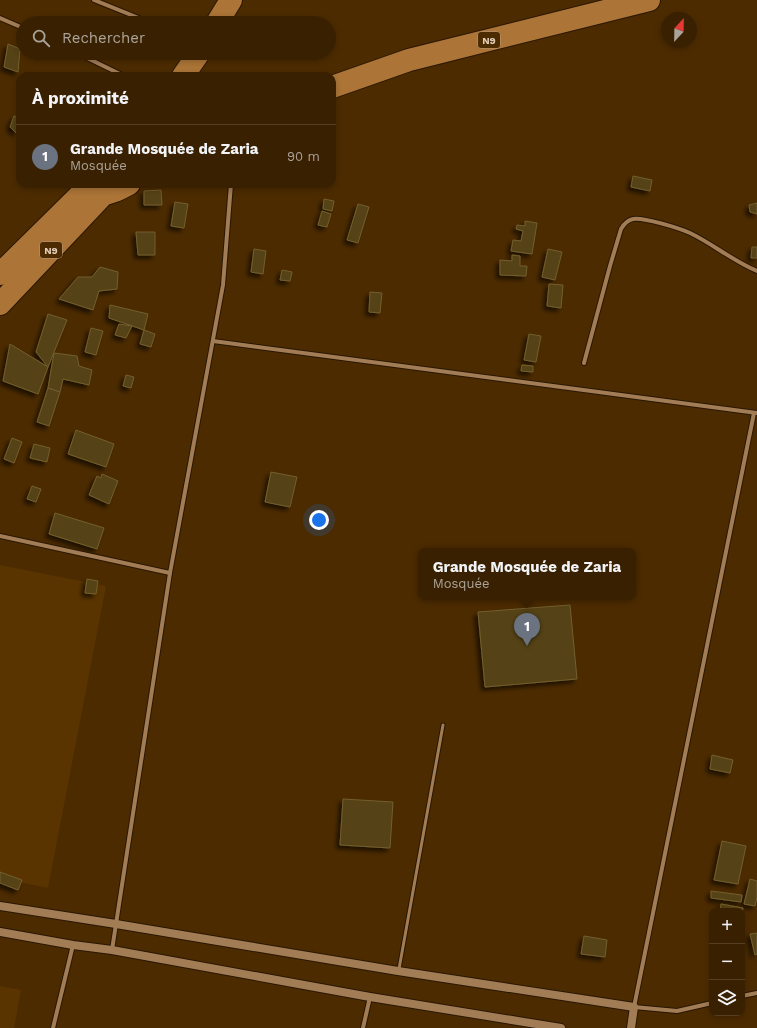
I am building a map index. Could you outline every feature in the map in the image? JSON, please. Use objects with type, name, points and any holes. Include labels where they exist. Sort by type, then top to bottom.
[{"type":"highway","points":[[221,16],[231,0]]},
{"type":"highway","name":"N9","points":[[336,86],[409,60],[649,0]]},
{"type":"highway","points":[[185,72],[193,60]]},
{"type":"highway","name":"N9","points":[[96,189],[111,193],[121,188]]},
{"type":"highway","name":"N9","points":[[0,274],[96,189]]},
{"type":"highway","name":"N9","points":[[0,304],[96,189]]},
{"type":"street","points":[[94,0],[134,16]]},
{"type":"street","points":[[0,18],[16,25]]},
{"type":"street","points":[[91,60],[116,72]]},
{"type":"street","points":[[112,950],[170,573],[223,285],[231,188]]},
{"type":"street","points":[[584,363],[621,229],[627,221],[633,219],[650,222],[689,233],[747,267],[757,271]]},
{"type":"street","points":[[213,341],[756,413],[634,1007],[631,1028]]},
{"type":"street","points":[[0,536],[170,573]]},
{"type":"street","points":[[0,906],[398,971],[634,1007],[677,1011],[709,1004]]},
{"type":"street","points":[[0,932],[73,945],[112,950],[370,997],[561,1028]]},
{"type":"street","points":[[53,1028],[73,945]]},
{"type":"street","points":[[745,995],[757,993]]},
{"type":"street","points":[[363,1028],[370,997]]},
{"type":"lane","points":[[398,971],[443,725]]},
{"type":"shaded area","points":[[0,565],[106,586],[48,888],[0,878]]},
{"type":"shaded area","points":[[0,986],[21,990],[14,1028],[0,1028]]},
{"type":"building","points":[[8,44],[16,47],[16,60],[19,60],[18,72],[4,67]]},
{"type":"building","points":[[14,116],[16,117],[16,133],[10,127]]},
{"type":"building","points":[[633,176],[652,180],[650,191],[631,187]]},
{"type":"building","points":[[161,190],[162,205],[144,205],[144,191]]},
{"type":"building","points":[[324,199],[334,201],[332,211],[323,209]]},
{"type":"building","points":[[175,202],[188,204],[184,228],[171,226]]},
{"type":"building","points":[[757,203],[757,214],[750,212],[749,205]]},
{"type":"building","points":[[358,204],[369,207],[358,243],[347,240]]},
{"type":"building","points":[[322,211],[331,214],[327,227],[318,225]]},
{"type":"building","points":[[525,221],[537,223],[532,254],[511,251],[513,240],[521,241],[523,231],[516,229],[517,225],[525,226]]},
{"type":"building","points":[[136,232],[155,232],[155,255],[138,255]]},
{"type":"building","points":[[752,247],[757,247],[757,258],[751,258]]},
{"type":"building","points":[[254,249],[266,251],[263,274],[251,272]]},
{"type":"building","points":[[548,249],[562,252],[555,280],[542,277]]},
{"type":"building","points":[[512,255],[520,256],[520,266],[527,266],[526,276],[500,275],[500,260],[512,261]]},
{"type":"building","points":[[100,267],[118,272],[117,289],[99,291],[93,310],[59,299],[78,277],[92,277]]},
{"type":"building","points":[[282,270],[292,272],[290,281],[280,280]]},
{"type":"building","points":[[549,284],[563,285],[561,308],[547,306]]},
{"type":"building","points":[[370,292],[382,293],[380,313],[369,312]]},
{"type":"building","points":[[110,305],[148,314],[144,330],[109,318]]},
{"type":"building","points":[[48,314],[67,320],[48,367],[36,352]]},
{"type":"building","points":[[119,324],[132,326],[126,338],[115,335]]},
{"type":"building","points":[[91,328],[103,331],[96,355],[85,352]]},
{"type":"building","points":[[144,330],[155,334],[151,347],[140,344]]},
{"type":"building","points":[[529,334],[541,336],[536,362],[524,360]]},
{"type":"building","points":[[10,344],[48,367],[38,394],[3,381]]},
{"type":"building","points":[[54,353],[77,356],[79,366],[92,370],[89,385],[63,379],[60,392],[48,388]]},
{"type":"building","points":[[522,365],[533,366],[533,372],[521,371]]},
{"type":"building","points":[[126,375],[134,377],[131,388],[123,386]]},
{"type":"building","points":[[48,388],[60,392],[49,426],[37,422]]},
{"type":"building","points":[[76,430],[114,444],[106,467],[68,454]]},
{"type":"building","points":[[12,438],[22,442],[14,463],[4,459]]},
{"type":"building","points":[[34,444],[50,448],[47,462],[30,458]]},
{"type":"building","points":[[271,472],[297,477],[290,507],[265,502]]},
{"type":"building","points":[[102,474],[118,481],[109,504],[89,495],[97,476],[101,478]]},
{"type":"building","points":[[32,486],[41,489],[36,502],[27,499]]},
{"type":"building","points":[[55,513],[104,528],[97,549],[49,534]]},
{"type":"building","points":[[87,579],[98,581],[96,594],[85,593]]},
{"type":"building","points":[[570,605],[577,679],[485,687],[478,612]]},
{"type":"building","points":[[712,755],[733,760],[730,773],[710,769]]},
{"type":"building","points":[[343,799],[393,802],[390,848],[340,845]]},
{"type":"building","points":[[722,841],[746,846],[738,884],[714,880]]},
{"type":"building","points":[[0,872],[22,880],[18,890],[0,883]]},
{"type":"building","points":[[750,879],[757,881],[757,897],[755,906],[744,904]]},
{"type":"building","points":[[711,891],[742,895],[741,902],[711,898]]},
{"type":"building","points":[[721,904],[743,908],[720,908]]},
{"type":"building","points":[[757,933],[757,954],[755,955],[750,934]]},
{"type":"building","points":[[584,936],[607,940],[605,957],[581,954]]},
{"type":"place","name":"Grande Mosquée de Zaria","points":[[527,646]]}]
